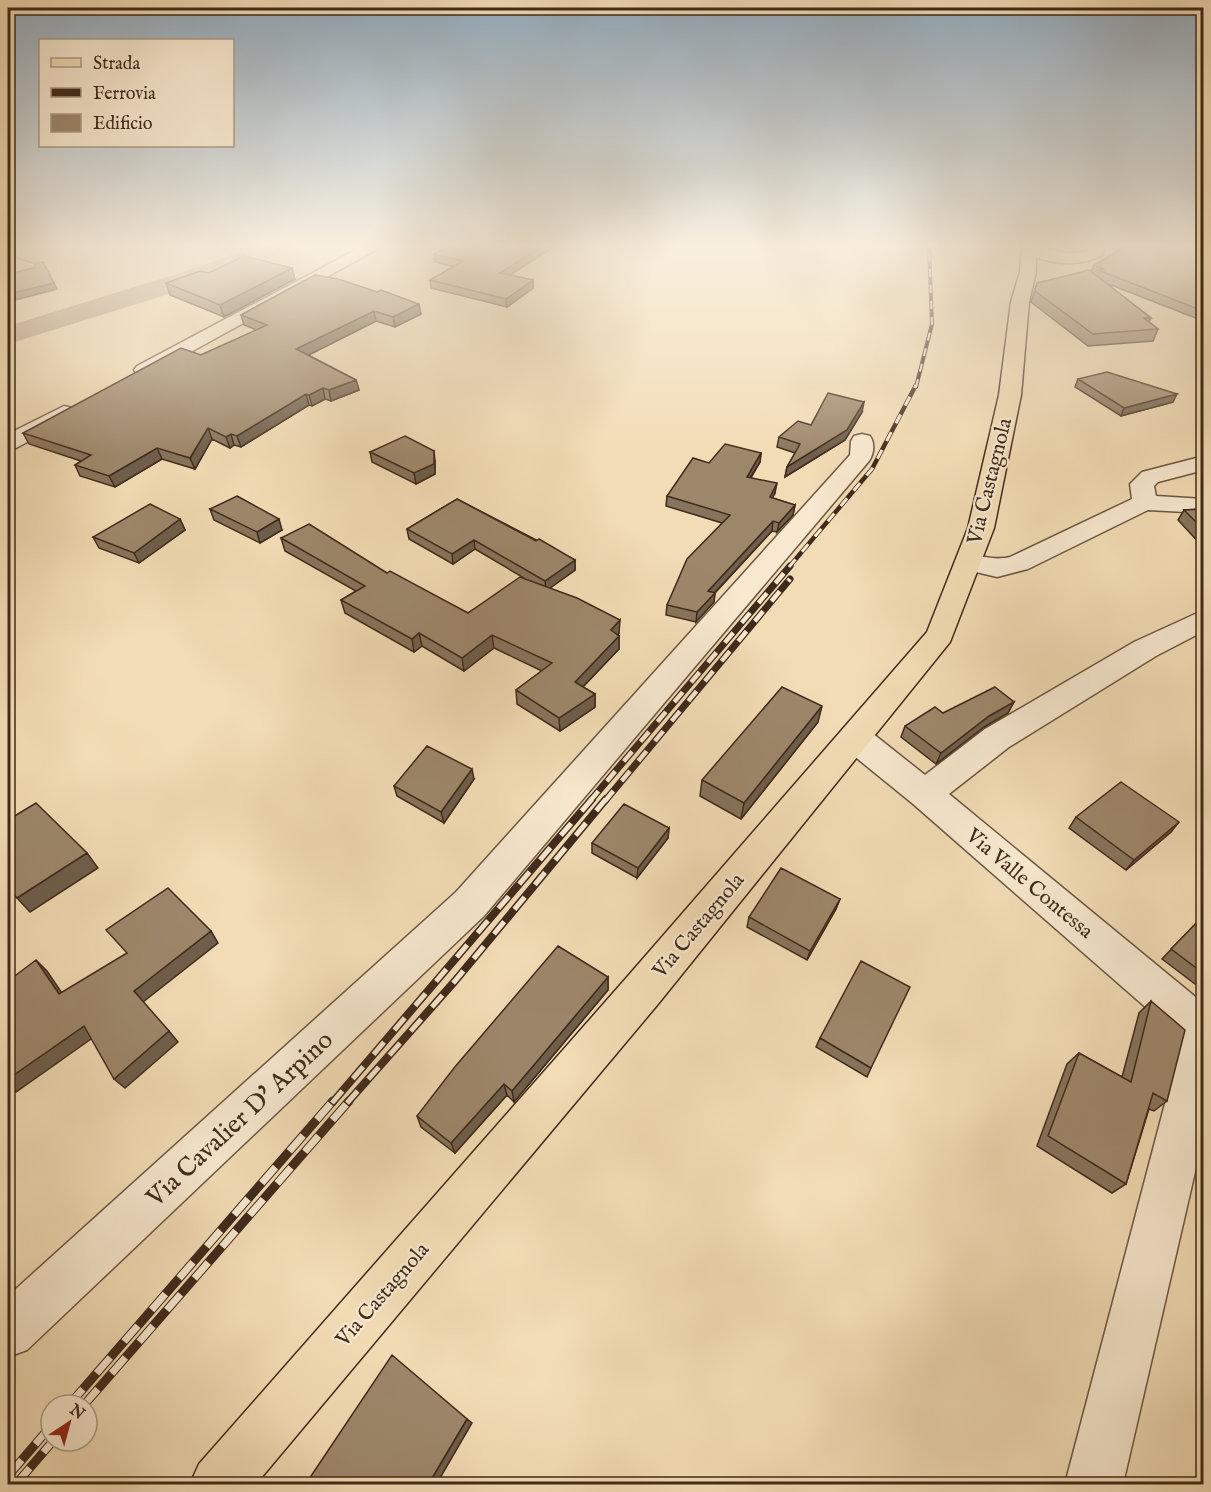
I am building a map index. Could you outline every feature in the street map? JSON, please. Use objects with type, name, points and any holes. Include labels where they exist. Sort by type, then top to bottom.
[{"type":"main road","name":"Via Castagnola","points":[[219,1485],[643,990],[940,635],[981,528],[1010,395],[1020,316]]},
{"type":"street","points":[[123,381],[245,316]]},
{"type":"street","points":[[8,443],[81,404]]},
{"type":"street","name":"Via Cavalier D' Arpino","points":[[8,1331],[470,904],[861,456],[862,441]]},
{"type":"street","points":[[1145,502],[1142,484],[1150,477],[1203,463]]},
{"type":"street","points":[[968,562],[997,569],[1019,563],[1145,502],[1203,506]]},
{"type":"street","points":[[924,792],[947,778],[997,738],[1145,649],[1203,619]]},
{"type":"street","name":"Via Valle Contessa","points":[[855,738],[924,792],[1203,1031]]},
{"type":"street","points":[[1094,1485],[1203,1037]]},
{"type":"building","points":[[243,316],[365,316],[296,349],[356,380],[329,390],[323,388],[309,395],[306,394],[237,436],[231,434],[226,437],[208,428],[190,458],[157,448],[109,476],[75,465],[91,455],[23,433],[181,348],[201,355],[267,325]]},
{"type":"building","points":[[1068,316],[1148,316],[1151,318],[1144,318],[1158,329],[1093,334]]},
{"type":"building","points":[[1107,372],[1177,394],[1124,408],[1078,379]]},
{"type":"building","points":[[828,393],[864,402],[847,430],[787,467],[800,444],[779,437],[798,421],[811,425]]},
{"type":"building","points":[[405,436],[434,451],[434,464],[414,473],[370,452]]},
{"type":"building","points":[[725,444],[761,453],[747,477],[777,483],[770,497],[795,505],[779,523],[773,521],[708,591],[715,593],[697,612],[667,605],[687,559],[730,515],[667,496],[693,458],[709,463]]},
{"type":"building","points":[[237,496],[279,519],[257,532],[210,509]]},
{"type":"building","points":[[457,499],[536,541],[539,539],[575,560],[545,581],[474,540],[452,554],[407,529]]},
{"type":"building","points":[[150,504],[180,519],[134,553],[93,537]]},
{"type":"building","points":[[1203,509],[1203,529],[1184,510]]},
{"type":"building","points":[[309,524],[387,573],[390,571],[468,613],[520,577],[577,598],[620,620],[611,630],[619,636],[575,682],[595,694],[559,718],[516,690],[552,663],[492,635],[462,658],[419,633],[412,639],[341,600],[365,586],[281,538]]},
{"type":"building","points":[[782,687],[822,706],[744,803],[702,780]]},
{"type":"building","points":[[995,687],[1014,702],[989,716],[941,753],[905,726],[935,707],[943,713]]},
{"type":"building","points":[[427,746],[472,769],[441,812],[394,786]]},
{"type":"building","points":[[1121,782],[1179,822],[1134,860],[1076,817]]},
{"type":"building","points":[[36,803],[87,853],[17,898],[8,888],[8,820]]},
{"type":"building","points":[[624,804],[669,828],[638,868],[592,843]]},
{"type":"building","points":[[781,868],[840,899],[810,951],[749,917]]},
{"type":"building","points":[[168,888],[211,931],[134,991],[169,1031],[114,1079],[84,1026],[8,1079],[8,981],[36,960],[59,994],[127,953],[106,930]]},
{"type":"building","points":[[1203,916],[1203,973],[1171,949]]},
{"type":"building","points":[[558,946],[608,977],[512,1091],[504,1084],[451,1143],[417,1116],[454,1068]]},
{"type":"building","points":[[861,961],[910,987],[871,1068],[820,1038]]},
{"type":"building","points":[[1151,1001],[1185,1030],[1167,1101],[1153,1093],[1126,1184],[1048,1136],[1079,1053],[1131,1082]]},
{"type":"building","points":[[392,1355],[467,1419],[428,1485],[319,1485],[311,1476]]},
{"type":"waterway","points":[[8,335],[70,316]]},
{"type":"railway","points":[[916,387],[932,324],[932,316]]},
{"type":"railway","points":[[789,567],[872,469],[916,385]]},
{"type":"railway","points":[[590,801],[790,566]]},
{"type":"railway","points":[[605,801],[790,579]]},
{"type":"railway","points":[[332,1103],[592,799]]},
{"type":"railway","points":[[347,1103],[455,981],[606,799]]},
{"type":"railway","points":[[79,1393],[333,1101]]},
{"type":"railway","points":[[94,1393],[349,1101]]},
{"type":"railway","points":[[8,1476],[39,1440]]},
{"type":"railway","points":[[16,1484],[43,1453]]}]
